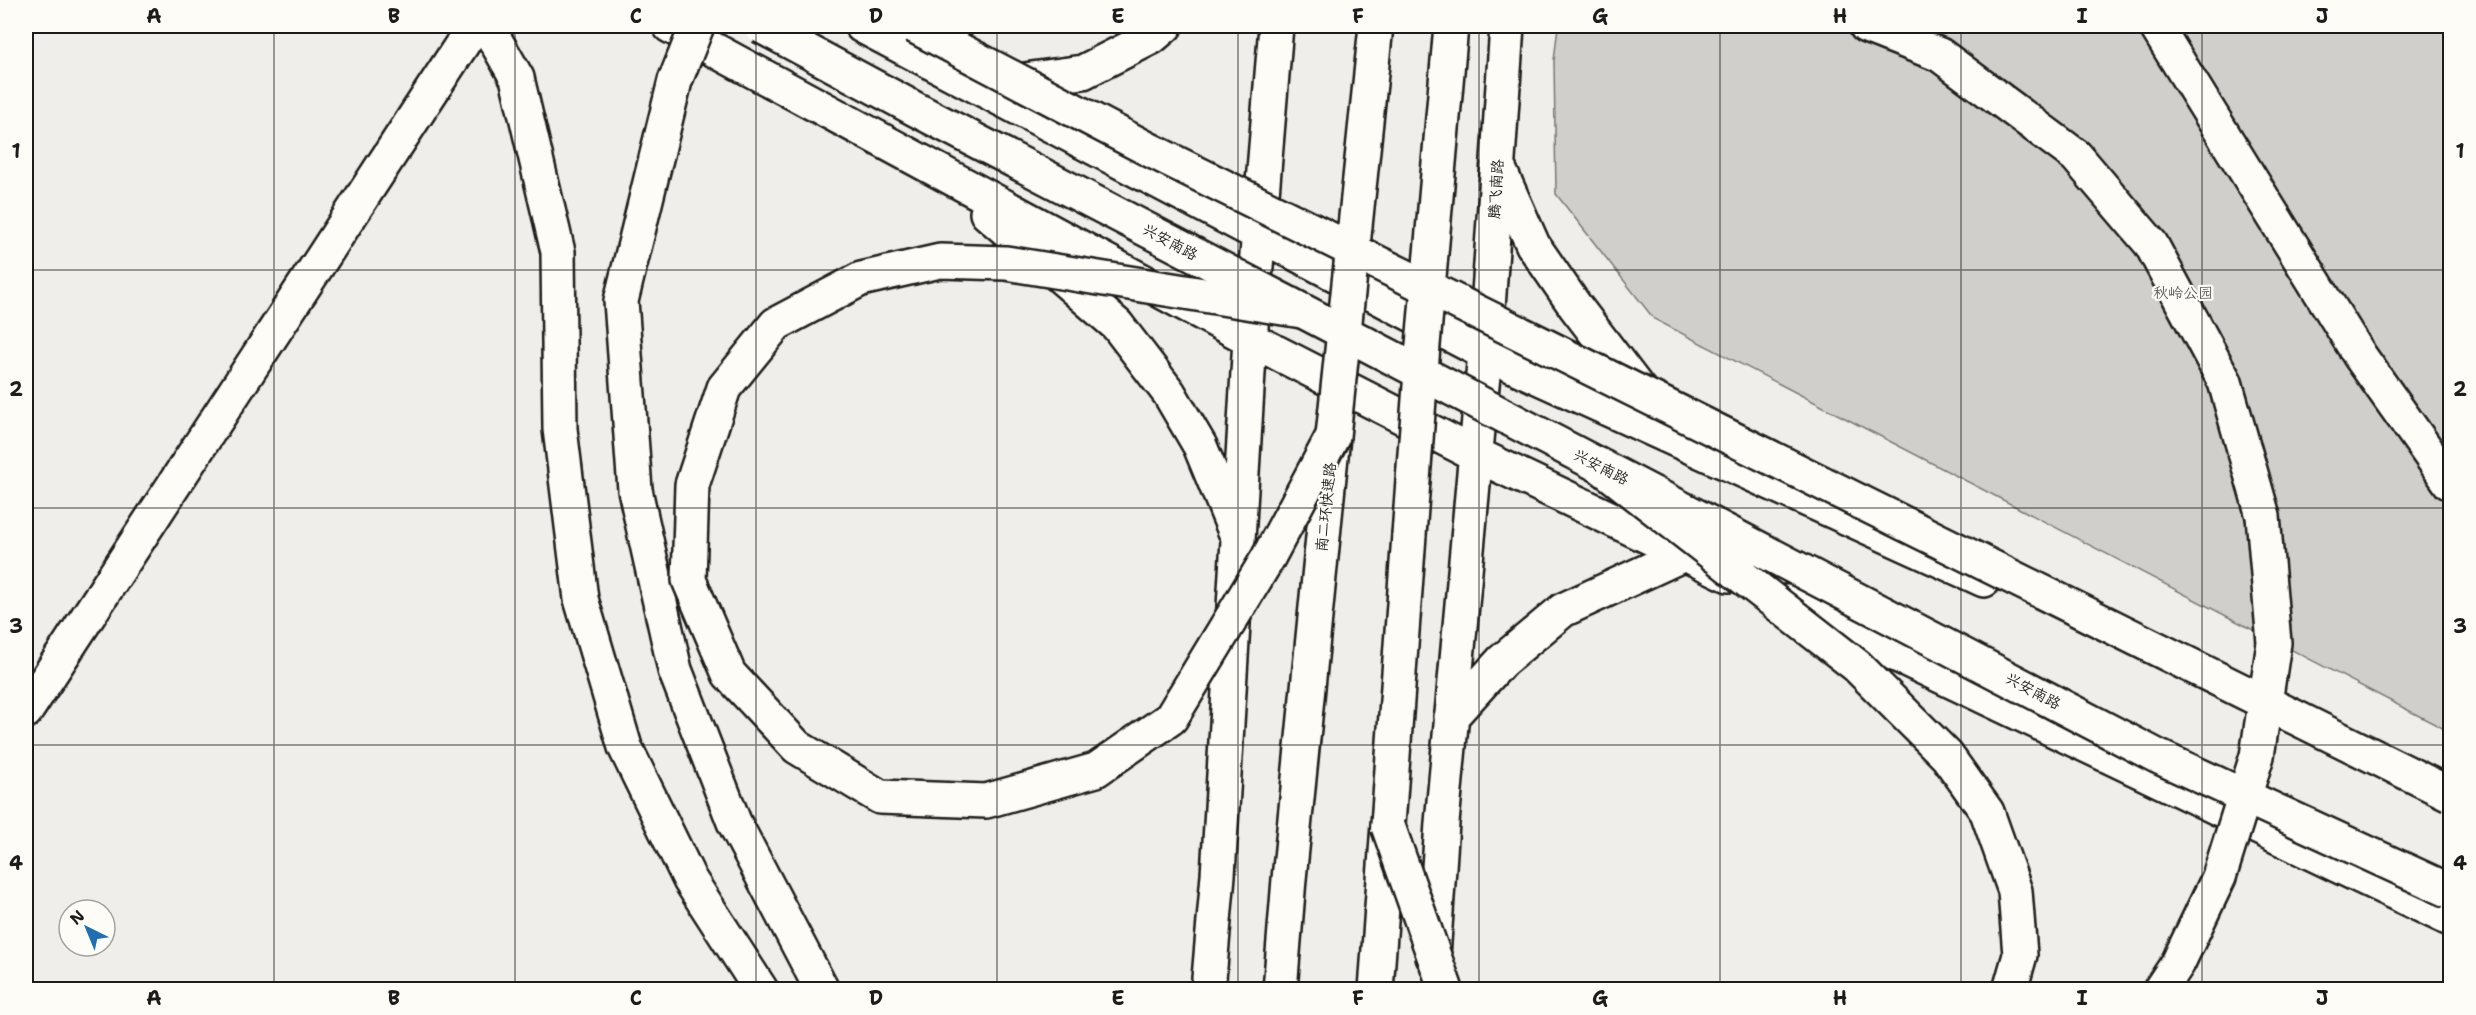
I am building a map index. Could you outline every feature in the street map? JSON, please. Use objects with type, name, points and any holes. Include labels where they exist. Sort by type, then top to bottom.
[{"type":"main road","points":[[26,711],[474,26]]},
{"type":"main road","points":[[487,26],[517,78],[558,252],[561,429],[581,599],[626,747],[690,880],[761,990]]},
{"type":"main road","points":[[670,26],[1250,339],[1475,454],[2451,919]]},
{"type":"main road","points":[[697,26],[675,81],[621,301],[635,490],[675,670],[734,822],[822,990]]},
{"type":"main road","name":"兴安南路","points":[[761,26],[917,110],[2157,756],[2451,891]]},
{"type":"main road","points":[[862,26],[1485,353],[2451,793]]},
{"type":"main road","points":[[914,26],[1158,154],[2451,793]]},
{"type":"main road","points":[[978,87],[1083,72],[1152,37],[1165,26]]},
{"type":"main road","points":[[1208,990],[1218,875],[1250,339],[1276,26]]},
{"type":"main road","name":"南二环快速路","points":[[1280,990],[1333,436],[1376,26]]},
{"type":"main road","points":[[1376,990],[1423,345],[1451,26]]},
{"type":"main road","name":"腾飞南路","points":[[1430,990],[1485,353],[1507,26]]},
{"type":"main road","points":[[1866,26],[1941,55],[2076,156],[2151,244],[2225,382],[2263,516],[2274,643],[2257,756],[2219,877],[2178,963],[2160,990]]},
{"type":"main road","points":[[2156,26],[2360,356],[2451,483]]},
{"type":"main road","points":[[2161,26],[2203,102]]},
{"type":"main road","points":[[1497,165],[1533,245],[1575,306],[1678,441]]},
{"type":"main road","points":[[941,172],[1117,325],[1169,393],[1200,446],[1238,539]]},
{"type":"main road","points":[[1302,311],[1006,263],[940,261],[861,279],[776,324],[724,388],[692,485],[689,580],[729,674],[797,747],[880,797],[986,801],[1096,770],[1171,718],[1268,558],[1333,436]]},
{"type":"main road","points":[[1599,465],[1857,666],[1947,756],[1987,812],[2014,891],[2020,955],[2010,990]]},
{"type":"main road","points":[[1452,717],[1502,661],[1563,610],[1684,554]]},
{"type":"main road","points":[[1388,826],[1446,990]]},
{"type":"green space","name":"秋岭公园","points":[[1558,26],[2450,26],[2450,732],[1654,319],[1556,194],[1554,61]]}]
